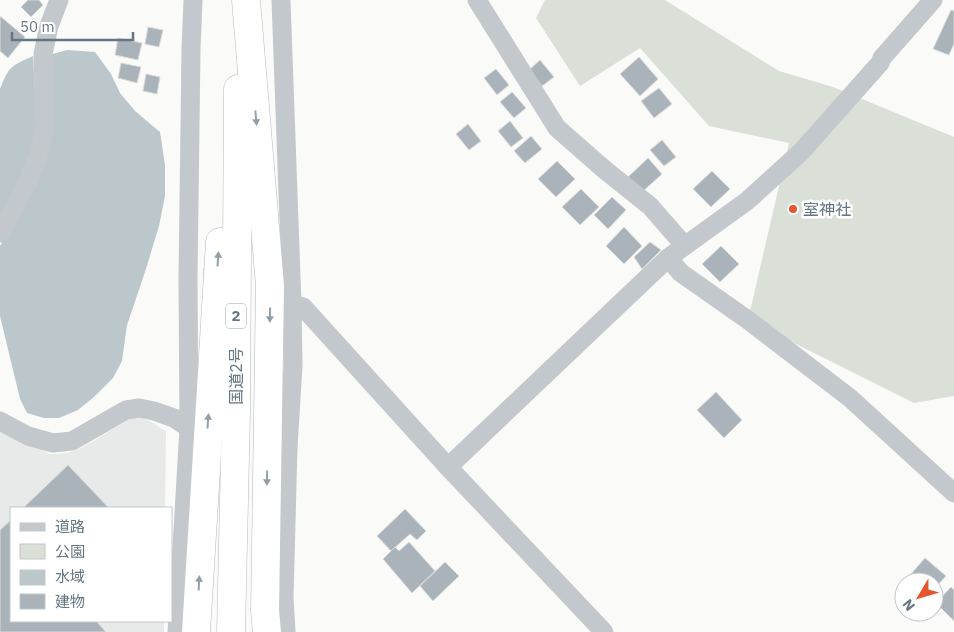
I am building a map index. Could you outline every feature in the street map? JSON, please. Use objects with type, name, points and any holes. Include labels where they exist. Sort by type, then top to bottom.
[{"type":"highway","name":"国道2号","points":[[231,632],[236,403],[238,0]]},
{"type":"highway","points":[[246,0],[270,286],[265,611],[267,632]]},
{"type":"highway","points":[[196,632],[225,155],[238,119]]},
{"type":"street","points":[[0,233],[29,180],[45,130],[43,54],[49,26],[59,0]]},
{"type":"street","points":[[177,632],[196,278],[191,49],[193,0]]},
{"type":"street","points":[[281,0],[286,278],[292,304],[293,366],[288,447],[284,598],[286,632]]},
{"type":"street","points":[[477,0],[558,128],[605,170],[650,206],[684,245]]},
{"type":"street","points":[[448,468],[668,258],[747,201],[801,152],[933,0]]},
{"type":"street","points":[[668,258],[681,273],[748,320],[850,398],[954,493]]},
{"type":"street","points":[[292,304],[303,307],[448,468],[604,632]]},
{"type":"street","points":[[0,421],[28,436],[53,443],[72,441],[126,410],[139,408],[174,418],[189,428]]},
{"type":"shaded area","points":[[135,416],[148,420],[166,431],[165,507],[10,507],[10,622],[164,622],[164,632],[0,632],[0,427],[50,454],[68,453],[83,447]]},
{"type":"green space","points":[[545,0],[665,0],[779,71],[833,87],[954,137],[954,396],[914,403],[748,320],[789,143],[709,126],[640,48],[580,86],[536,18]]},
{"type":"water","points":[[67,50],[95,52],[111,74],[120,93],[135,111],[160,132],[165,165],[165,196],[159,226],[127,325],[122,361],[113,378],[78,410],[59,418],[44,418],[27,413],[20,399],[0,316],[0,246],[31,194],[49,55]]},
{"type":"water","points":[[33,56],[37,128],[31,158],[0,220],[0,89],[12,68]]},
{"type":"building","points":[[28,0],[39,0],[43,5],[31,17],[21,7]]},
{"type":"building","points":[[951,10],[954,11],[954,44],[949,55],[933,49]]},
{"type":"building","points":[[0,16],[25,37],[8,58],[0,51]]},
{"type":"building","points":[[148,27],[163,30],[159,47],[145,44]]},
{"type":"building","points":[[118,38],[142,43],[138,60],[115,55]]},
{"type":"building","points":[[639,57],[658,79],[640,96],[620,74]]},
{"type":"building","points":[[540,60],[554,77],[542,86],[529,70]]},
{"type":"building","points":[[121,63],[141,67],[137,83],[118,78]]},
{"type":"building","points":[[496,69],[509,85],[497,95],[484,78]]},
{"type":"building","points":[[146,74],[160,77],[157,94],[143,91]]},
{"type":"building","points":[[659,88],[672,104],[654,118],[641,101]]},
{"type":"building","points":[[512,92],[526,108],[514,118],[500,102]]},
{"type":"building","points":[[510,121],[523,138],[511,147],[498,131]]},
{"type":"building","points":[[468,124],[481,141],[469,150],[456,134]]},
{"type":"building","points":[[531,136],[542,149],[525,163],[514,151]]},
{"type":"building","points":[[662,140],[676,157],[664,166],[650,150]]},
{"type":"building","points":[[648,158],[662,174],[641,193],[627,178]]},
{"type":"building","points":[[557,161],[575,179],[556,197],[538,179]]},
{"type":"building","points":[[712,171],[730,189],[711,207],[693,189]]},
{"type":"building","points":[[581,189],[599,207],[580,225],[562,207]]},
{"type":"building","points":[[612,197],[626,210],[608,229],[594,215]]},
{"type":"building","points":[[624,227],[642,246],[624,264],[606,246]]},
{"type":"building","points":[[650,242],[661,250],[642,269],[634,257]]},
{"type":"building","points":[[721,246],[739,264],[720,282],[702,264]]},
{"type":"building","points":[[716,392],[742,420],[724,438],[697,410]]},
{"type":"building","points":[[68,465],[108,507],[24,507]]},
{"type":"building","points":[[405,509],[426,531],[417,540],[410,534],[391,551],[377,536]]},
{"type":"building","points":[[10,521],[10,622],[97,622],[106,632],[0,632],[0,530]]},
{"type":"building","points":[[409,542],[435,571],[412,593],[383,559],[395,547],[399,551]]},
{"type":"building","points":[[925,558],[941,572],[913,572]]},
{"type":"building","points":[[445,562],[459,576],[433,601],[420,586]]},
{"type":"building","points":[[951,587],[954,590],[954,621],[944,611],[944,594]]},
{"type":"tunnel","points":[[203,278],[281,278]]},
{"type":"place","name":"室神社","points":[[793,209]]}]
